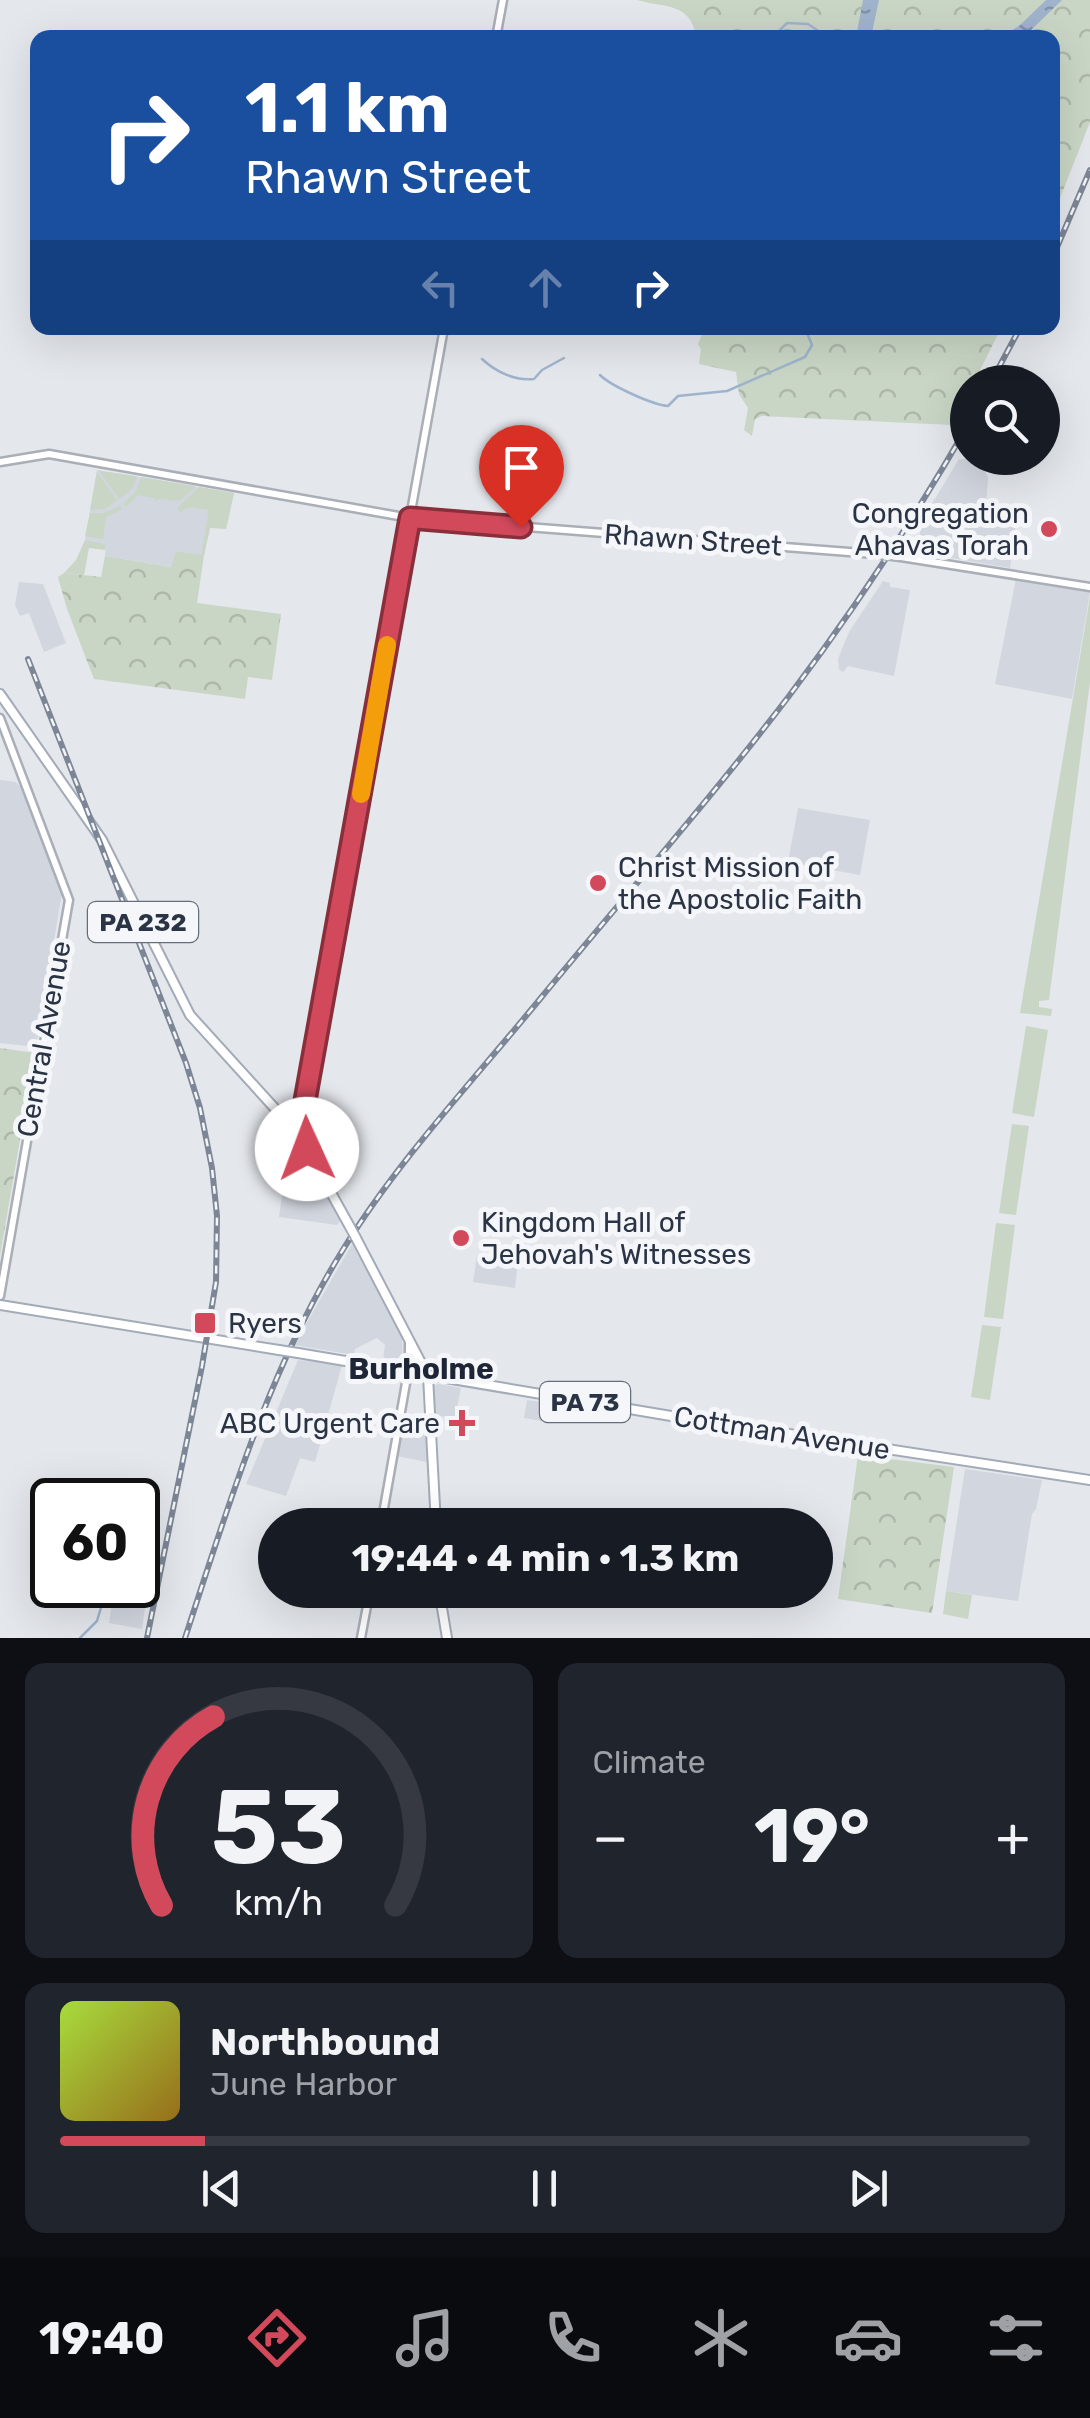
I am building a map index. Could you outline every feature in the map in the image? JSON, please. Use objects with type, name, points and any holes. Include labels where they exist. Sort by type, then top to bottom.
[{"type":"main road","points":[[497,30],[502,0]]},
{"type":"main road","points":[[299,1134],[443,335]]},
{"type":"main road","name":"Rhawn Street","points":[[0,462],[48,454],[410,518],[875,554],[1090,587]]},
{"type":"main road","name":"PA 232","points":[[1,697],[102,840],[190,1015],[299,1134],[409,1336],[428,1376],[435,1508]]},
{"type":"main road","name":"Central Avenue","points":[[0,718],[70,900],[0,1296]]},
{"type":"main road","name":"Cottman Avenue","points":[[0,1306],[1090,1480]]},
{"type":"main road","points":[[384,1508],[408,1372],[409,1336]]},
{"type":"main road","points":[[362,1638],[367,1608]]},
{"type":"main road","points":[[443,1608],[447,1638]]},
{"type":"shaded area","points":[[97,470],[234,493],[226,529],[210,527],[204,555],[176,551],[172,567],[105,556],[106,544],[85,540]]},
{"type":"shaded area","points":[[950,474],[987,475],[989,508],[1017,514],[1010,568],[917,552],[922,520]]},
{"type":"shaded area","points":[[1016,579],[1090,592],[1072,699],[995,684]]},
{"type":"shaded area","points":[[883,581],[890,583],[890,587],[910,590],[894,676],[848,666],[843,672],[838,659],[849,632]]},
{"type":"shaded area","points":[[19,582],[43,584],[66,643],[44,652],[29,613],[20,616],[15,605]]},
{"type":"shaded area","points":[[0,780],[16,782],[22,789],[62,893],[36,1047],[0,1043]]},
{"type":"shaded area","points":[[798,808],[870,820],[860,875],[788,862]]},
{"type":"shaded area","points":[[313,1172],[340,1221],[337,1225],[279,1217],[283,1190]]},
{"type":"shaded area","points":[[352,1244],[402,1338],[403,1363],[383,1360],[385,1345],[377,1338],[355,1349],[354,1355],[294,1345]]},
{"type":"shaded area","points":[[477,1255],[518,1261],[515,1288],[473,1282]]},
{"type":"shaded area","points":[[298,1360],[342,1365],[315,1462],[300,1458],[286,1496],[246,1484]]},
{"type":"shaded area","points":[[433,1386],[461,1388],[455,1417],[434,1416]]},
{"type":"shaded area","points":[[527,1400],[556,1404],[554,1423],[524,1418]]},
{"type":"shaded area","points":[[402,1429],[426,1433],[427,1462],[396,1456]]},
{"type":"shaded area","points":[[965,1469],[1042,1480],[1032,1514],[1018,1601],[946,1591]]},
{"type":"shaded area","points":[[111,1608],[145,1608],[142,1629],[109,1623]]},
{"type":"green space","points":[[637,0],[1090,0],[1090,122],[1060,198],[1060,30],[694,30],[682,12]]},
{"type":"green space","points":[[702,335],[998,335],[982,365],[950,365],[950,425],[762,416],[755,419],[752,436],[744,430],[748,408],[739,394],[736,372],[699,364],[698,344]]},
{"type":"green space","points":[[99,471],[137,476],[131,490],[119,499]]},
{"type":"green space","points":[[97,472],[117,500],[105,509],[90,510]]},
{"type":"green space","points":[[141,477],[195,488],[179,501],[156,502],[154,498],[138,495],[126,507],[123,504],[136,491]]},
{"type":"green space","points":[[199,487],[234,493],[226,529],[210,528],[204,555],[209,510],[190,507],[180,512],[177,508]]},
{"type":"green space","points":[[120,506],[122,509],[106,517],[103,539],[85,536],[90,513]]},
{"type":"green space","points":[[85,540],[106,544],[105,550],[89,548],[84,575],[64,573],[76,560]]},
{"type":"green space","points":[[176,551],[204,555],[197,603],[281,614],[272,680],[248,677],[245,699],[94,679],[58,577],[64,573],[101,577],[105,556],[171,567]]},
{"type":"green space","points":[[1090,597],[1090,682],[1049,1000],[1039,1001],[1039,1007],[1052,1009],[1051,1016],[1020,1013]]},
{"type":"green space","points":[[1026,1026],[1048,1030],[1034,1117],[1012,1113]]},
{"type":"green space","points":[[0,1048],[35,1053],[0,1256]]},
{"type":"green space","points":[[1012,1124],[1029,1126],[1016,1215],[999,1213]]},
{"type":"green space","points":[[996,1223],[1015,1225],[1003,1319],[984,1317]]},
{"type":"green space","points":[[982,1325],[1001,1327],[990,1400],[971,1397]]},
{"type":"green space","points":[[858,1455],[954,1467],[932,1613],[838,1599]]},
{"type":"green space","points":[[946,1591],[972,1595],[968,1619],[943,1614]]},
{"type":"water","points":[[863,0],[879,0],[873,30],[857,30]]},
{"type":"water","points":[[1046,0],[1062,0],[1031,30],[1012,30]]},
{"type":"waterway","points":[[780,30],[787,23],[808,24],[817,30]]},
{"type":"waterway","points":[[600,375],[632,394],[668,406],[678,396],[727,391],[805,357],[812,345],[808,335]]},
{"type":"waterway","points":[[482,359],[506,375],[534,379],[564,358]]},
{"type":"waterway","points":[[80,1638],[97,1621],[101,1608]]},
{"type":"railway","points":[[1060,240],[1090,170]]},
{"type":"railway","points":[[1000,365],[1016,335]]},
{"type":"railway","points":[[185,1638],[272,1389],[317,1294],[344,1248],[413,1151],[789,696],[883,564],[950,455]]},
{"type":"railway","points":[[28,659],[186,1063],[212,1168],[217,1216],[216,1282],[147,1638]]},
{"type":"slow traffic","points":[[361,794],[387,645]]},
{"type":"place","name":"Congregation Ahavas Torah","points":[[1049,529]]},
{"type":"place","name":"Christ Mission of the Apostolic Faith","points":[[598,883]]},
{"type":"place","name":"Kingdom Hall of Jehovah's Witnesses","points":[[461,1238]]},
{"type":"place","name":"Ryers","points":[[205,1323]]},
{"type":"place","name":"ABC Urgent Care","points":[[462,1423]]},
{"type":"district","name":"Burholme","points":[[421,1369]]},
{"type":"route","points":[[307,1149],[299,1134],[410,518],[521,527]]}]
